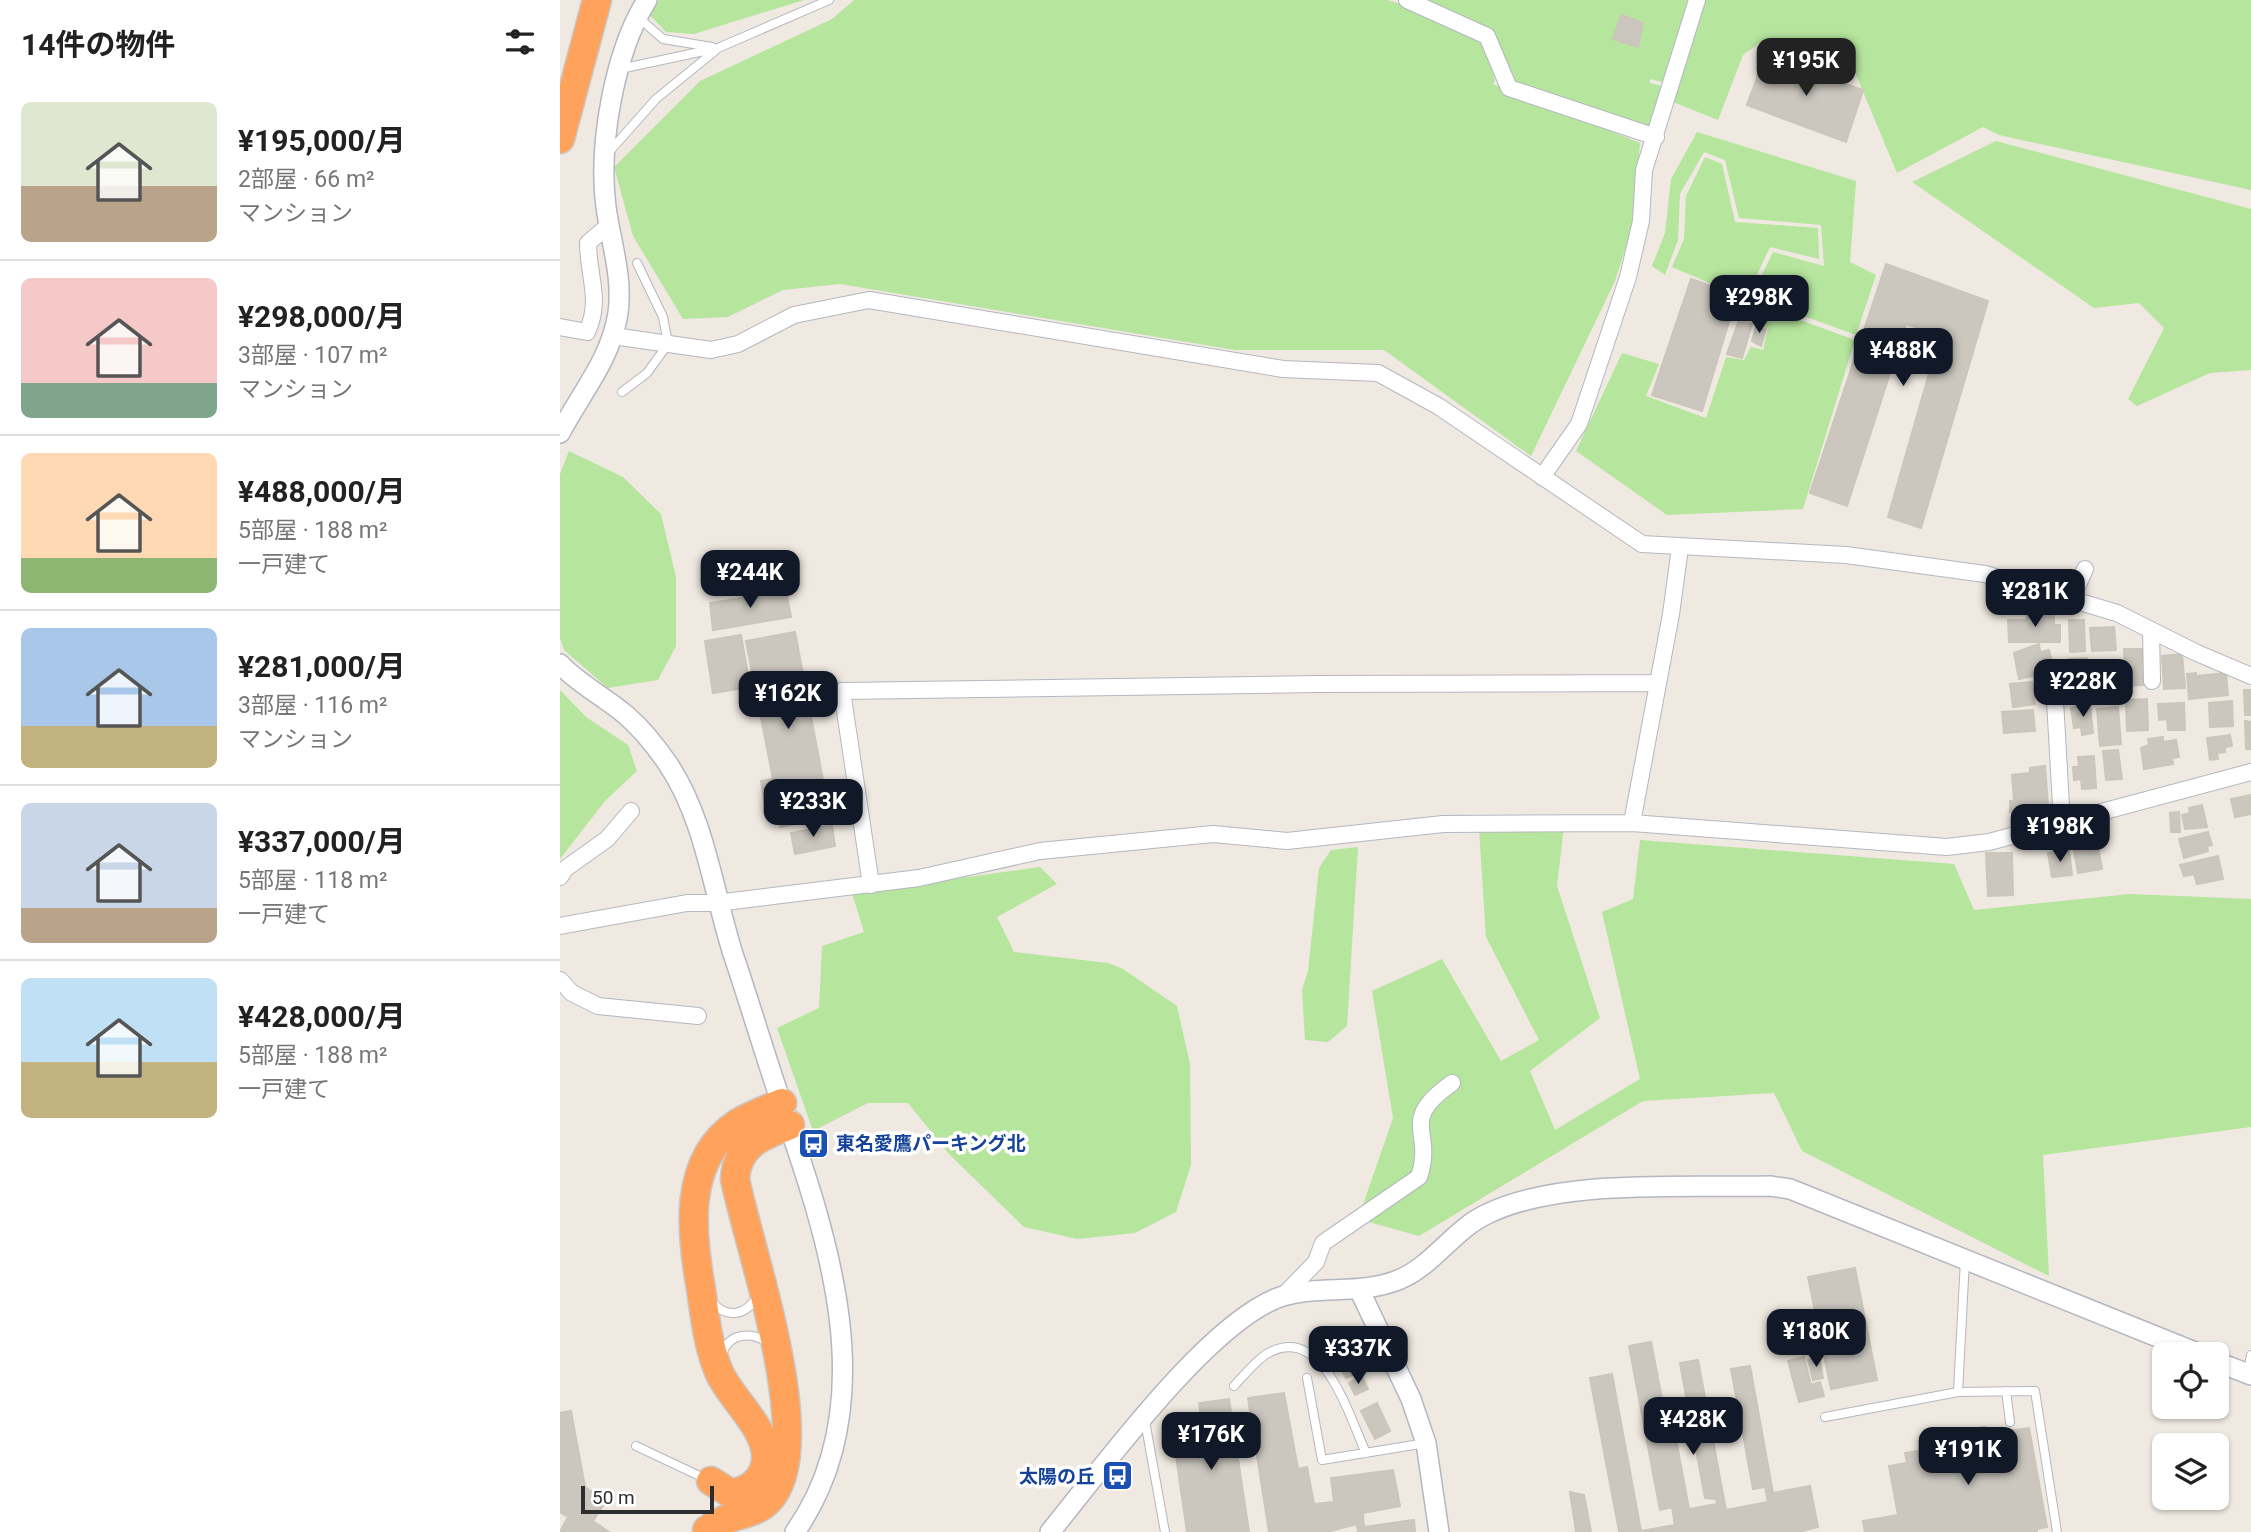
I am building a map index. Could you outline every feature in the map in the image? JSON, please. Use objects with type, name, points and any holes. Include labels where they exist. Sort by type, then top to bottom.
[{"type":"highway","points":[[560,139],[597,0]]},
{"type":"highway","points":[[707,1530],[726,1517],[758,1509],[768,1501],[782,1480],[787,1430],[778,1358],[761,1276],[738,1194],[736,1166],[747,1147],[786,1114]]},
{"type":"highway","points":[[711,1481],[722,1490],[739,1493],[755,1483],[765,1465],[763,1443],[724,1382],[710,1345],[692,1221],[702,1169],[708,1154],[726,1133],[749,1117],[786,1114]]},
{"type":"street","points":[[1407,0],[1487,36],[1509,88],[1656,137]]},
{"type":"street","points":[[1542,477],[1579,424],[1628,277],[1642,221],[1644,170],[1697,0]]},
{"type":"street","points":[[560,433],[595,375],[613,336],[619,282],[609,225],[603,158],[620,69],[642,8]]},
{"type":"street","points":[[560,327],[587,332],[594,313],[596,295],[587,243],[609,225]]},
{"type":"street","points":[[613,336],[710,350],[738,344],[794,315],[869,300],[1283,369],[1378,373],[1437,406],[1642,544],[1846,555],[1985,574],[2117,613],[2251,676]]},
{"type":"street","points":[[1632,823],[1680,548]]},
{"type":"street","points":[[2072,598],[2085,569]]},
{"type":"street","points":[[2151,630],[2152,681]]},
{"type":"street","points":[[560,664],[582,685],[628,717],[668,764],[696,822],[717,903],[786,1114],[834,1278],[842,1362],[835,1429],[824,1479],[812,1507],[795,1532]]},
{"type":"street","points":[[871,885],[842,691],[1315,684],[1657,683]]},
{"type":"street","points":[[2054,683],[2062,822]]},
{"type":"street","points":[[560,926],[687,903],[717,903],[919,878],[1040,851],[1213,834],[1287,841],[1443,824],[1632,823],[1947,847],[1989,842],[2251,772]]},
{"type":"street","points":[[560,877],[565,869],[607,839],[631,811]]},
{"type":"street","points":[[560,980],[572,993],[598,1006],[698,1016]]},
{"type":"street","points":[[1283,1296],[1316,1262],[1323,1243],[1419,1177],[1424,1162],[1419,1121],[1423,1108],[1452,1083]]},
{"type":"street","points":[[1050,1532],[1144,1418],[1220,1335],[1249,1311],[1283,1296],[1359,1289],[1401,1279],[1485,1214],[1523,1199],[1571,1191],[1770,1186],[1790,1189],[2170,1342]]},
{"type":"street","points":[[1359,1289],[1406,1387],[1426,1443],[1439,1532]]},
{"type":"street","points":[[2229,1364],[2250,1368]]},
{"type":"lane","points":[[620,69],[718,48],[829,0]]},
{"type":"lane","points":[[642,8],[663,39],[718,48]]},
{"type":"lane","points":[[603,158],[656,99],[718,48]]},
{"type":"lane","points":[[622,392],[647,373],[668,344],[663,317],[637,263]]},
{"type":"lane","points":[[1958,1392],[1965,1260]]},
{"type":"lane","points":[[701,1289],[716,1306],[734,1314],[752,1305],[761,1276]]},
{"type":"lane","points":[[724,1382],[724,1347],[737,1336],[763,1339],[771,1345],[778,1358]]},
{"type":"lane","points":[[1234,1386],[1264,1356],[1277,1350],[1303,1348],[1317,1357],[1328,1371],[1366,1453]]},
{"type":"lane","points":[[1307,1378],[1322,1460],[1426,1443]]},
{"type":"lane","points":[[2006,1391],[2010,1422]]},
{"type":"lane","points":[[1825,1418],[1958,1392],[2035,1391],[2057,1532]]},
{"type":"lane","points":[[1144,1418],[1165,1532]]},
{"type":"lane","points":[[636,1446],[711,1481]]},
{"type":"green space","points":[[659,0],[804,0],[694,34],[666,32],[649,14]]},
{"type":"green space","points":[[854,0],[1387,0],[1415,8],[1486,45],[1495,81],[1493,84],[1640,143],[1634,222],[1615,281],[1531,456],[1384,350],[1235,350],[840,284],[783,290],[728,317],[683,319],[633,236],[614,167],[700,81],[832,19]]},
{"type":"green space","points":[[1410,0],[1690,0],[1662,82],[1650,79],[1650,83],[1667,87],[1648,141],[1509,88],[1479,23]]},
{"type":"green space","points":[[1702,0],[2251,0],[2251,190],[1999,135],[1983,127],[1897,173],[1854,70],[1761,42],[1743,55],[1718,120],[1673,102]]},
{"type":"green space","points":[[1697,132],[1856,181],[1850,262],[1876,275],[1856,335],[1751,297],[1773,252],[1824,266],[1821,225],[1739,218],[1725,160],[1704,152],[1680,194],[1678,240],[1665,275],[1652,266],[1665,233],[1671,179]]},
{"type":"green space","points":[[1996,141],[2251,209],[2251,370],[2210,373],[2137,406],[2128,399],[2164,328],[2139,303],[2094,308],[1912,182]]},
{"type":"green space","points":[[1705,157],[1722,164],[1735,222],[1818,228],[1819,259],[1770,247],[1745,300],[1855,340],[1803,509],[1667,515],[1576,451],[1622,353],[1659,364],[1646,396],[1706,418],[1726,357],[1744,360],[1751,347],[1763,350],[1768,328],[1734,317],[1737,295],[1672,267],[1684,239],[1686,196]]},
{"type":"green space","points":[[569,451],[623,477],[661,514],[676,577],[676,646],[658,680],[608,688],[564,650],[560,638],[560,474]]},
{"type":"green space","points":[[560,690],[586,717],[628,745],[637,771],[605,801],[560,859]]},
{"type":"green space","points":[[1564,826],[1557,886],[1600,1018],[1530,1071],[1555,1130],[1640,1079],[1602,912],[1633,899],[1640,840],[1954,864],[1974,910],[2130,894],[2251,899],[2251,1127],[2043,1155],[2049,1276],[1802,1151],[1774,1093],[1643,1101],[1419,1236],[1358,1219],[1393,1118],[1372,991],[1442,959],[1501,1061],[1539,1040],[1486,937],[1479,829]]},
{"type":"green space","points":[[1358,847],[1347,1026],[1328,1042],[1305,1040],[1302,990],[1308,971],[1319,868],[1331,850]]},
{"type":"green space","points":[[1040,867],[1057,884],[997,917],[1014,952],[1108,963],[1123,969],[1177,1006],[1190,1064],[1191,1165],[1176,1212],[1135,1233],[1077,1239],[1024,1227],[950,1155],[908,1103],[868,1103],[813,1131],[777,1028],[819,1008],[822,946],[864,932],[852,893]]},
{"type":"building","points":[[1621,15],[1643,23],[1638,47],[1613,39]]},
{"type":"building","points":[[1765,56],[1863,90],[1846,142],[1747,105]]},
{"type":"building","points":[[1886,264],[1988,301],[1921,528],[1888,517],[1940,335],[1906,324],[1847,506],[1810,493]]},
{"type":"building","points":[[1691,279],[1737,295],[1702,411],[1652,395]]},
{"type":"building","points":[[1739,320],[1752,324],[1742,358],[1727,354]]},
{"type":"building","points":[[1756,326],[1766,329],[1761,346],[1752,341]]},
{"type":"building","points":[[786,591],[791,617],[713,630],[710,603]]},
{"type":"building","points":[[2047,610],[2054,610],[2054,625],[2060,625],[2060,642],[2009,642],[2008,620],[2027,620],[2027,615],[2047,615]]},
{"type":"building","points":[[2069,620],[2084,620],[2085,651],[2070,652]]},
{"type":"building","points":[[2114,627],[2116,650],[2092,651],[2090,628]]},
{"type":"building","points":[[795,632],[830,817],[780,827],[775,802],[765,804],[761,781],[773,779],[746,641]]},
{"type":"building","points":[[741,635],[750,687],[713,693],[705,641]]},
{"type":"building","points":[[2039,644],[2040,652],[2049,650],[2052,663],[2044,665],[2046,673],[2019,679],[2014,653]]},
{"type":"building","points":[[2124,649],[2142,649],[2143,685],[2126,686]]},
{"type":"building","points":[[2182,654],[2185,688],[2164,689],[2162,656]]},
{"type":"building","points":[[2087,658],[2089,695],[2079,695],[2078,687],[2071,685],[2069,659]]},
{"type":"building","points":[[2196,673],[2196,676],[2226,673],[2228,695],[2189,699],[2187,674]]},
{"type":"building","points":[[2096,681],[2115,681],[2116,701],[2098,702]]},
{"type":"building","points":[[2032,682],[2035,704],[2013,707],[2010,684]]},
{"type":"building","points":[[2244,690],[2251,690],[2251,715],[2245,715]]},
{"type":"building","points":[[2147,699],[2148,730],[2127,731],[2126,700]]},
{"type":"building","points":[[2232,701],[2233,726],[2210,727],[2209,703]]},
{"type":"building","points":[[2184,703],[2185,730],[2168,730],[2167,719],[2159,720],[2158,704]]},
{"type":"building","points":[[2090,705],[2093,733],[2082,735],[2081,727],[2074,728],[2071,708]]},
{"type":"building","points":[[2118,707],[2121,744],[2100,746],[2097,709]]},
{"type":"building","points":[[2033,710],[2035,731],[2004,733],[2002,712]]},
{"type":"building","points":[[2245,721],[2251,722],[2251,749],[2246,749]]},
{"type":"building","points":[[2230,735],[2232,746],[2225,747],[2225,752],[2217,753],[2218,759],[2210,760],[2207,738]]},
{"type":"building","points":[[2163,737],[2163,742],[2176,740],[2179,757],[2172,758],[2173,764],[2144,769],[2141,748],[2149,745],[2148,739]]},
{"type":"building","points":[[2118,750],[2122,779],[2106,780],[2103,751]]},
{"type":"building","points":[[2094,756],[2096,788],[2082,789],[2081,779],[2074,780],[2073,767],[2079,767],[2078,757]]},
{"type":"building","points":[[2045,766],[2048,806],[2010,812],[2010,801],[2014,801],[2012,775],[2030,773],[2030,768]]},
{"type":"building","points":[[2251,795],[2251,814],[2235,817],[2231,799]]},
{"type":"building","points":[[2202,805],[2207,827],[2185,829],[2182,815],[2190,813],[2189,808]]},
{"type":"building","points":[[2179,812],[2180,832],[2171,832],[2170,813]]},
{"type":"building","points":[[832,825],[835,846],[795,854],[791,833]]},
{"type":"building","points":[[2208,832],[2212,845],[2207,846],[2208,851],[2184,858],[2179,839]]},
{"type":"building","points":[[2098,847],[2102,869],[2078,873],[2074,851]]},
{"type":"building","points":[[2069,850],[2072,875],[2052,877],[2048,853]]},
{"type":"building","points":[[1986,853],[2012,853],[2013,895],[1988,896]]},
{"type":"building","points":[[2218,856],[2223,879],[2197,884],[2194,874],[2184,876],[2180,865]]},
{"type":"building","points":[[1855,1268],[1877,1380],[1831,1389],[1808,1277]]},
{"type":"building","points":[[1651,1342],[1669,1435],[1675,1434],[1689,1509],[1717,1504],[1716,1499],[1705,1498],[1680,1363],[1698,1360],[1726,1510],[1768,1502],[1765,1487],[1753,1489],[1731,1369],[1750,1366],[1773,1493],[1810,1486],[1818,1527],[1798,1532],[1619,1531],[1590,1378],[1612,1374],[1641,1531],[1675,1525],[1672,1507],[1660,1510],[1629,1346]]},
{"type":"building","points":[[1344,1343],[1350,1355],[1336,1362],[1330,1350]]},
{"type":"building","points":[[1804,1357],[1811,1385],[1820,1382],[1824,1396],[1799,1402],[1788,1361]]},
{"type":"building","points":[[1353,1358],[1359,1372],[1346,1378],[1339,1365]]},
{"type":"building","points":[[1819,1358],[1823,1378],[1813,1380],[1808,1360]]},
{"type":"building","points":[[1362,1377],[1368,1389],[1355,1395],[1349,1383]]},
{"type":"building","points":[[1284,1393],[1298,1469],[1307,1467],[1314,1504],[1334,1502],[1331,1478],[1393,1470],[1400,1506],[1363,1513],[1364,1527],[1414,1520],[1415,1532],[1358,1532],[1357,1524],[1327,1532],[1269,1532],[1248,1398]]},
{"type":"building","points":[[1229,1399],[1249,1532],[1187,1532],[1172,1428],[1202,1424],[1199,1403]]},
{"type":"building","points":[[1377,1403],[1390,1431],[1375,1439],[1361,1411]]},
{"type":"building","points":[[571,1411],[585,1487],[606,1501],[593,1521],[609,1532],[560,1532],[568,1517],[560,1512],[560,1413]]},
{"type":"building","points":[[1985,1427],[1986,1435],[2029,1428],[2047,1527],[2037,1529],[2037,1532],[1865,1532],[1863,1521],[1898,1515],[1889,1466],[1907,1463],[1905,1453],[1946,1446],[1943,1434]]},
{"type":"building","points":[[1570,1492],[1584,1495],[1591,1532],[1576,1532]]},
{"type":"place","name":"東名愛鷹パーキング北","points":[[813,1143]]},
{"type":"place","name":"太陽の丘","points":[[1118,1476]]}]
